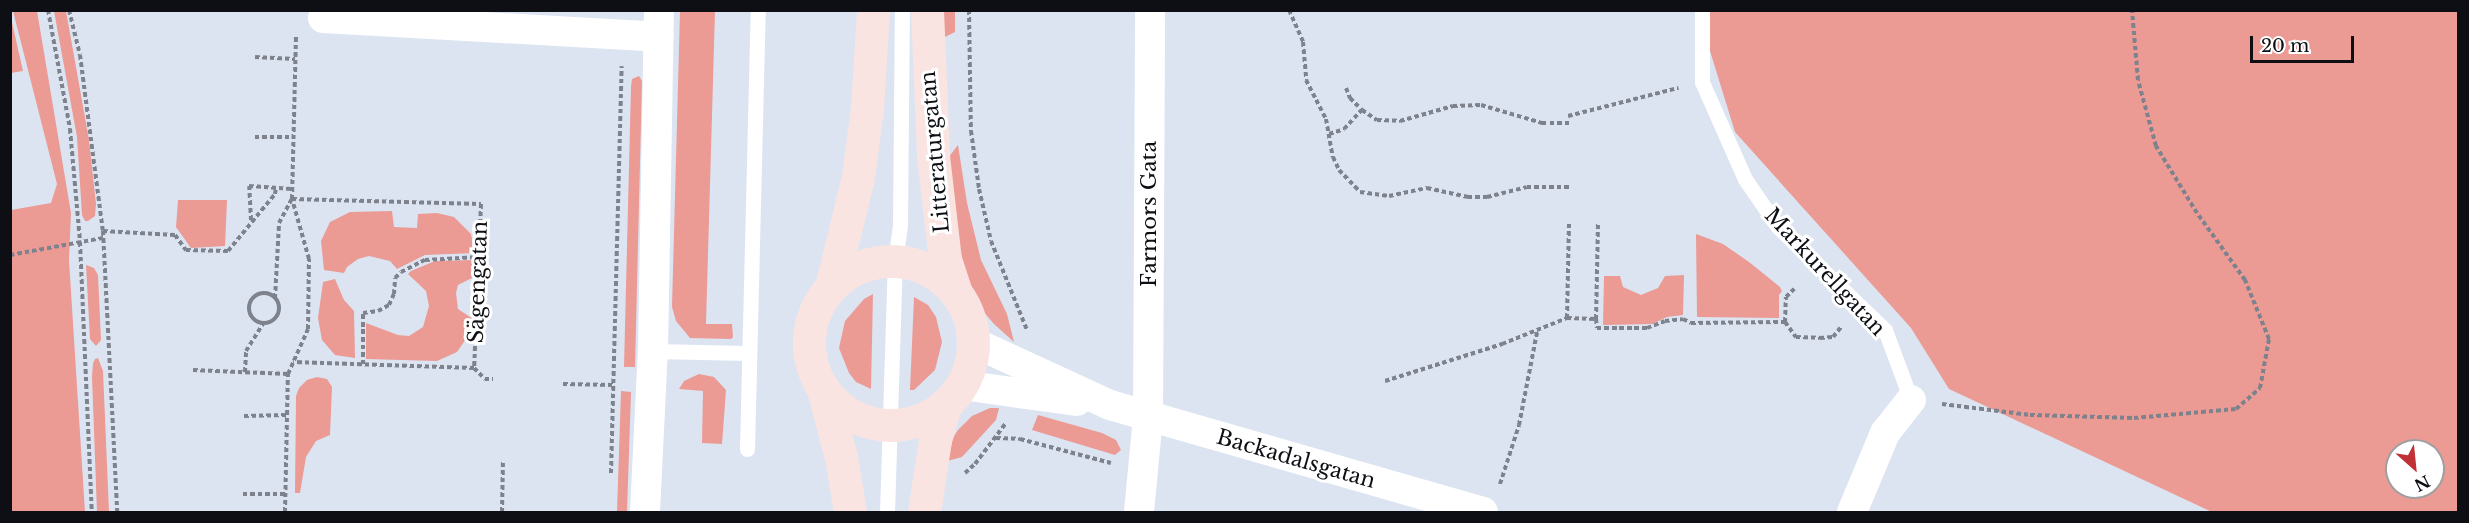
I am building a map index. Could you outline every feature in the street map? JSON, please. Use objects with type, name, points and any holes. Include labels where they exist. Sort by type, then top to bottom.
[{"type":"street","name":"Litteraturgatan","points":[[850,513],[842,457],[823,389],[814,372],[809,336],[816,310],[831,287],[858,177],[867,108],[873,10]]},
{"type":"street","name":"Litteraturgatan","points":[[924,513],[935,440],[953,395],[970,364],[973,342],[965,308],[956,292],[945,259],[933,156],[927,10]]},
{"type":"street","name":"Farmors Gata","points":[[1139,513],[1148,417],[1150,10]]},
{"type":"street","points":[[323,18],[623,35],[658,24],[652,351],[645,513]]},
{"type":"street","name":"Litteraturgatan","points":[[831,287],[860,267],[895,261],[928,270],[956,292]]},
{"type":"street","name":"Backadalsgatan","points":[[973,342],[1110,405],[1148,417],[1490,502]]},
{"type":"street","name":"Litteraturgatan","points":[[823,389],[851,415],[869,422],[889,425],[909,423],[928,416],[953,395]]},
{"type":"street","name":"Backadalsgatan","points":[[953,395],[1110,405]]},
{"type":"street","points":[[1852,513],[1885,433],[1911,400]]},
{"type":"lane","points":[[747,449],[758,10]]},
{"type":"lane","points":[[887,513],[895,261],[900,225],[902,10]]},
{"type":"lane","name":"Markurellgatan","points":[[1702,10],[1702,82],[1745,179],[1778,227],[1885,330],[1911,400]]},
{"type":"lane","points":[[652,351],[748,353]]},
{"type":"path","points":[[48,10],[70,129],[80,242],[92,513]]},
{"type":"path","points":[[69,10],[80,55],[104,238],[117,513]]},
{"type":"path","points":[[1289,10],[1303,42],[1306,80],[1326,119],[1339,170],[1360,192],[1389,195],[1427,188],[1468,197],[1487,197],[1527,187],[1570,187]]},
{"type":"path","points":[[1911,400],[2030,415],[2134,418],[2236,409],[2260,388],[2269,339],[2246,280],[2197,213],[2156,146],[2138,80],[2132,10]]},
{"type":"path","points":[[611,478],[623,35]]},
{"type":"path","points":[[255,57],[295,59],[292,199],[309,259],[308,329],[288,374],[285,513]]},
{"type":"path","points":[[1568,116],[1702,82]]},
{"type":"path","points":[[1346,88],[1350,98],[1377,120],[1400,121],[1453,106],[1481,105],[1542,123],[1569,123]]},
{"type":"path","points":[[1329,134],[1344,129],[1362,110]]},
{"type":"path","points":[[255,136],[294,137]]},
{"type":"path","points":[[251,221],[249,186],[292,189]]},
{"type":"path","points":[[103,231],[175,235],[186,250],[228,251],[275,194],[276,188]]},
{"type":"path","points":[[245,372],[246,351],[263,324],[277,317],[280,308],[275,298],[279,223],[292,199]]},
{"type":"path","name":"Sägengatan","points":[[292,199],[481,204],[474,368],[293,362]]},
{"type":"path","points":[[1567,318],[1569,224]]},
{"type":"path","points":[[1598,224],[1597,328],[1647,328],[1665,321],[1683,320],[1691,323],[1785,322]]},
{"type":"path","points":[[10,255],[104,238]]},
{"type":"path","points":[[363,364],[363,313],[378,311],[389,305],[394,294],[395,278],[401,272],[425,260],[479,257]]},
{"type":"path","points":[[1795,288],[1786,297],[1785,322],[1796,337],[1833,337],[1842,326]]},
{"type":"path","points":[[263,324],[250,316],[250,301],[262,293],[275,298]]},
{"type":"path","points":[[1385,381],[1538,331],[1567,318],[1596,319]]},
{"type":"path","points":[[1490,502],[1519,425],[1538,331]]},
{"type":"path","points":[[474,368],[484,379],[493,379]]},
{"type":"path","points":[[193,370],[288,374]]},
{"type":"path","points":[[563,384],[614,385]]},
{"type":"path","points":[[244,416],[287,415]]},
{"type":"path","points":[[996,438],[1020,439],[1120,466],[1142,469]]},
{"type":"path","points":[[502,513],[503,461]]},
{"type":"path","points":[[243,494],[286,494]]},
{"type":"shaded area","points":[[13,11],[37,11],[71,213],[69,260],[85,512],[11,512],[11,210],[51,203],[57,184]]},
{"type":"shaded area","points":[[54,11],[66,11],[89,140],[96,204],[95,216],[88,221],[85,221],[82,215],[77,137]]},
{"type":"shaded area","points":[[680,11],[715,11],[706,324],[732,324],[733,337],[731,339],[690,338],[676,321],[672,307]]},
{"type":"shaded area","points":[[939,11],[955,11],[955,32],[943,38]]},
{"type":"shaded area","points":[[1710,11],[2458,11],[2458,512],[2212,512],[1949,389],[1911,328],[1735,132],[1710,51]]},
{"type":"shaded area","points":[[11,18],[23,71],[10,73]]},
{"type":"shaded area","points":[[639,76],[642,81],[635,367],[624,367],[631,87],[632,79]]},
{"type":"shaded area","points":[[958,145],[967,203],[981,260],[1007,314],[1014,342],[982,310],[966,277],[959,246],[948,158]]},
{"type":"shaded area","points":[[178,200],[227,200],[225,246],[191,248],[176,227]]},
{"type":"shaded area","points":[[392,211],[394,227],[417,228],[418,214],[437,213],[454,217],[471,234],[475,253],[425,255],[397,269],[390,261],[369,256],[358,259],[347,267],[344,273],[324,270],[321,241],[330,222],[350,212]]},
{"type":"shaded area","points":[[1696,234],[1723,244],[1780,287],[1782,291],[1779,295],[1779,318],[1697,317]]},
{"type":"shaded area","points":[[474,260],[474,277],[458,285],[456,293],[458,309],[473,319],[468,336],[457,352],[437,361],[366,359],[366,323],[398,335],[409,336],[423,327],[429,306],[426,291],[408,274],[411,271],[435,261]]},
{"type":"shaded area","points":[[86,265],[94,268],[98,275],[101,340],[96,346],[90,339]]},
{"type":"shaded area","points":[[1684,275],[1683,315],[1667,317],[1652,324],[1603,325],[1604,276],[1620,276],[1623,287],[1641,295],[1658,288],[1665,276]]},
{"type":"shaded area","points":[[335,279],[344,300],[354,311],[355,358],[335,355],[322,340],[318,318],[323,282]]},
{"type":"shaded area","points":[[873,294],[871,389],[856,382],[849,373],[839,348],[845,321],[864,299]]},
{"type":"shaded area","points":[[914,297],[928,305],[936,317],[942,342],[935,370],[914,390],[910,390]]},
{"type":"shaded area","points":[[98,358],[103,371],[109,512],[97,512],[92,377],[93,363]]},
{"type":"shaded area","points":[[699,374],[714,377],[726,390],[722,444],[702,443],[703,391],[679,389],[684,381]]},
{"type":"shaded area","points":[[317,377],[327,379],[332,387],[330,435],[316,441],[306,457],[300,493],[295,493],[296,396],[299,388],[307,380]]},
{"type":"shaded area","points":[[621,391],[631,392],[627,512],[617,512]]},
{"type":"shaded area","points":[[990,408],[999,408],[996,420],[962,457],[947,461],[951,441],[958,430],[972,416]]},
{"type":"shaded area","points":[[1038,415],[1102,433],[1116,440],[1121,450],[1115,455],[1032,430]]}]
